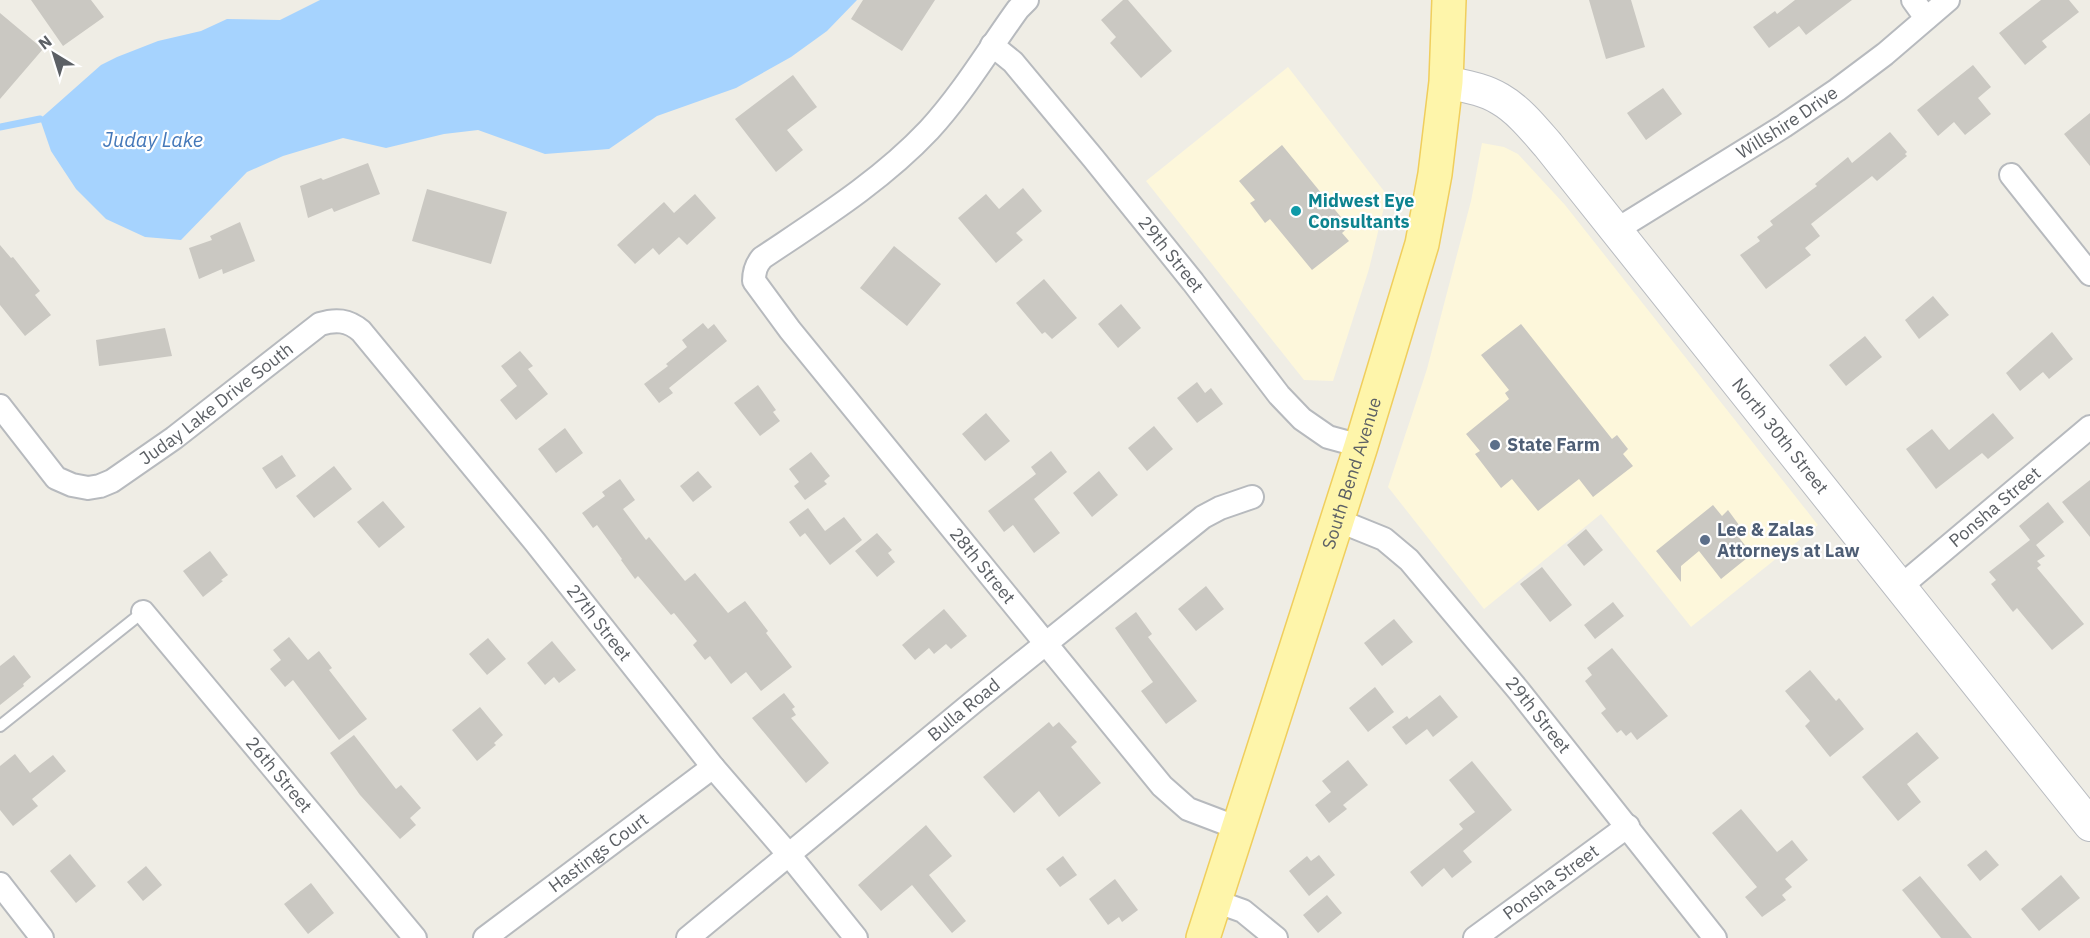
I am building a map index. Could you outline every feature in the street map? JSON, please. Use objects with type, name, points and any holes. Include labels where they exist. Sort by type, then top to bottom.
[{"type":"main road","name":"South Bend Avenue","points":[[1203,938],[1361,446],[1422,244],[1435,174],[1446,82],[1449,0]]},
{"type":"street","points":[[992,45],[1027,0]]},
{"type":"street","points":[[1913,0],[1926,18]]},
{"type":"street","name":"Willshire Drive","points":[[1616,230],[1784,126],[1837,90],[1885,54],[1948,0]]},
{"type":"street","name":"28th Street","points":[[992,45],[930,128],[905,154],[877,177],[762,258],[757,264],[754,281],[790,330],[1162,786],[1188,809],[1238,828]]},
{"type":"street","name":"29th Street","points":[[992,45],[1013,62],[1093,158],[1193,282],[1279,395],[1302,419],[1328,437],[1361,446]]},
{"type":"street","name":"North 30th Street","points":[[1446,82],[1480,90],[1501,99],[1526,120],[2090,825]]},
{"type":"street","points":[[2011,175],[2090,274]]},
{"type":"street","name":"Juday Lake Drive South","points":[[0,406],[56,478],[72,485],[88,488],[100,486],[112,482],[174,438],[320,324],[333,320]]},
{"type":"street","name":"27th Street","points":[[333,320],[346,322],[361,331],[563,576],[713,767],[790,856],[856,938]]},
{"type":"street","name":"Ponsha Street","points":[[1899,587],[2090,427]]},
{"type":"street","name":"Bulla Road","points":[[688,938],[1203,517],[1220,508],[1252,497]]},
{"type":"street","name":"29th Street","points":[[1337,520],[1384,538],[1409,560],[1519,691],[1715,938]]},
{"type":"street","name":"26th Street","points":[[142,612],[415,938]]},
{"type":"street","name":"Hastings Court","points":[[484,938],[713,767]]},
{"type":"street","name":"Ponsha Street","points":[[1475,938],[1628,826]]},
{"type":"street","points":[[0,884],[42,938]]},
{"type":"street","points":[[1215,901],[1243,911],[1276,938]]},
{"type":"lane","points":[[0,726],[142,612]]},
{"type":"shaded area","points":[[1288,67],[1387,195],[1369,269],[1333,381],[1304,380],[1146,181]]},
{"type":"shaded area","points":[[1482,143],[1504,147],[1518,154],[1565,205],[1818,525],[1691,627],[1601,514],[1484,609],[1388,487],[1427,369],[1471,201]]},
{"type":"water","name":"Juday Lake","points":[[320,0],[857,0],[827,31],[791,57],[736,88],[657,116],[609,149],[545,154],[478,130],[444,134],[386,148],[343,138],[283,156],[247,172],[181,240],[145,237],[106,219],[76,189],[51,151],[40,119],[101,65],[158,41],[201,31],[227,19],[280,20]]},
{"type":"building","points":[[31,0],[91,0],[104,17],[63,46]]},
{"type":"building","points":[[863,0],[935,0],[902,51],[851,19]]},
{"type":"building","points":[[1123,0],[1128,0],[1172,51],[1141,78],[1110,43],[1116,37],[1101,20]]},
{"type":"building","points":[[1589,0],[1631,0],[1645,47],[1606,59]]},
{"type":"building","points":[[1795,0],[1852,0],[1806,35],[1799,26],[1769,48],[1753,27],[1775,11],[1777,14]]},
{"type":"building","points":[[2041,0],[2069,0],[2079,12],[2042,41],[2047,47],[2025,65],[1999,33]]},
{"type":"building","points":[[0,13],[43,49],[0,99]]},
{"type":"building","points":[[1973,65],[1991,87],[1978,98],[1991,114],[1965,135],[1954,122],[1938,136],[1917,110]]},
{"type":"building","points":[[793,75],[817,107],[787,130],[803,150],[776,172],[735,119]]},
{"type":"building","points":[[1663,88],[1682,114],[1646,140],[1627,113]]},
{"type":"building","points":[[2090,113],[2090,166],[2064,134]]},
{"type":"building","points":[[1890,132],[1907,152],[1905,154],[1907,156],[1877,181],[1872,176],[1811,224],[1820,236],[1805,248],[1811,255],[1766,289],[1740,255],[1760,241],[1757,237],[1773,225],[1770,221],[1817,186],[1815,184],[1848,157],[1852,163]]},
{"type":"building","name":"Midwest Eye Consultants","points":[[1282,145],[1349,227],[1342,233],[1349,241],[1312,270],[1270,219],[1265,223],[1250,203],[1255,200],[1239,181]]},
{"type":"building","points":[[368,163],[380,194],[334,212],[332,208],[308,218],[300,186]]},
{"type":"building","points":[[1023,188],[1042,211],[1016,233],[1023,240],[996,263],[958,218],[986,194],[999,209]]},
{"type":"building","points":[[427,189],[507,212],[491,264],[412,241]]},
{"type":"building","points":[[695,194],[716,218],[687,245],[679,237],[659,255],[653,248],[635,264],[617,245],[664,202],[674,213]]},
{"type":"building","points":[[240,222],[255,261],[223,274],[222,269],[199,279],[189,248],[212,240],[210,236]]},
{"type":"building","points":[[0,245],[11,258],[13,257],[40,291],[35,295],[51,315],[25,336],[0,305]]},
{"type":"building","points":[[894,246],[941,284],[907,326],[860,288]]},
{"type":"building","points":[[1044,279],[1077,318],[1052,339],[1045,332],[1042,334],[1016,303]]},
{"type":"building","points":[[1933,296],[1949,315],[1919,339],[1905,320]]},
{"type":"building","points":[[1121,304],[1141,328],[1118,348],[1098,324]]},
{"type":"building","points":[[703,323],[708,329],[714,324],[727,341],[669,388],[673,393],[659,403],[644,384],[668,366],[666,364],[687,347],[682,340]]},
{"type":"building","points":[[1521,324],[1612,439],[1617,435],[1628,449],[1623,454],[1633,466],[1593,497],[1579,479],[1538,511],[1512,479],[1501,488],[1475,454],[1480,451],[1466,434],[1509,399],[1505,393],[1509,390],[1481,355]]},
{"type":"building","points":[[165,328],[172,356],[99,366],[96,340]]},
{"type":"building","points":[[2052,332],[2073,359],[2049,379],[2043,372],[2020,391],[2006,373]]},
{"type":"building","points":[[1865,336],[1882,357],[1846,386],[1829,365]]},
{"type":"building","points":[[520,351],[533,366],[528,369],[548,394],[516,420],[500,400],[517,386],[501,366]]},
{"type":"building","points":[[1197,382],[1205,393],[1211,388],[1223,404],[1197,423],[1177,398]]},
{"type":"building","points":[[758,385],[776,410],[773,412],[780,421],[760,436],[734,403]]},
{"type":"building","points":[[986,413],[1010,441],[985,461],[962,434]]},
{"type":"building","points":[[1993,413],[2014,438],[1988,459],[1982,453],[1936,489],[1906,449],[1932,429],[1949,450]]},
{"type":"building","points":[[1154,426],[1173,449],[1147,471],[1128,448]]},
{"type":"building","points":[[565,428],[583,453],[556,473],[538,449]]},
{"type":"building","points":[[1051,451],[1067,472],[1034,499],[1060,533],[1034,553],[1013,525],[1004,532],[988,511],[1036,474],[1031,467]]},
{"type":"building","points":[[811,452],[830,476],[824,481],[827,484],[805,500],[794,486],[799,482],[789,469]]},
{"type":"building","points":[[282,455],[296,476],[276,489],[262,468]]},
{"type":"building","points":[[334,466],[352,489],[314,518],[296,496]]},
{"type":"building","points":[[698,471],[712,487],[693,502],[680,486]]},
{"type":"building","points":[[1099,471],[1118,495],[1092,517],[1073,493]]},
{"type":"building","points":[[620,479],[635,500],[623,509],[646,540],[649,537],[685,581],[695,573],[728,613],[745,601],[792,667],[761,691],[746,672],[731,684],[710,656],[705,660],[693,645],[697,641],[674,613],[671,615],[638,576],[635,579],[597,525],[593,528],[582,513],[605,496],[602,492]]},
{"type":"building","points":[[2090,480],[2090,537],[2062,502]]},
{"type":"building","points":[[383,501],[405,527],[379,548],[357,522]]},
{"type":"building","points":[[2048,502],[2064,522],[2036,545],[2045,556],[2037,561],[2041,565],[2037,568],[2084,624],[2052,650],[2017,608],[2013,612],[1991,584],[1996,580],[1989,572],[2030,540],[2019,526]]},
{"type":"building","name":"Lee & Zalas Attorneys at Law","points":[[1713,505],[1722,516],[1728,510],[1739,525],[1733,530],[1752,554],[1721,579],[1699,551],[1681,566],[1681,582],[1656,551]]},
{"type":"building","points":[[808,508],[825,531],[844,517],[862,540],[830,565],[805,533],[800,537],[789,522]]},
{"type":"building","points":[[1586,529],[1603,550],[1584,566],[1567,545]]},
{"type":"building","points":[[877,533],[892,550],[888,553],[895,562],[877,577],[855,551]]},
{"type":"building","points":[[210,551],[228,575],[203,597],[183,571]]},
{"type":"building","points":[[1542,567],[1572,605],[1550,622],[1520,584]]},
{"type":"building","points":[[1206,586],[1224,609],[1196,631],[1178,609]]},
{"type":"building","points":[[1613,602],[1624,616],[1595,639],[1584,625]]},
{"type":"building","points":[[944,609],[967,636],[951,649],[946,644],[934,654],[929,648],[915,660],[902,645]]},
{"type":"building","points":[[1136,612],[1152,634],[1148,637],[1197,701],[1166,724],[1141,691],[1153,682],[1115,628]]},
{"type":"building","points":[[1394,619],[1413,642],[1382,666],[1364,643]]},
{"type":"building","points":[[289,637],[308,660],[319,651],[332,668],[329,670],[367,719],[339,740],[293,680],[285,687],[270,669],[281,660],[273,650]]},
{"type":"building","points":[[488,638],[506,659],[487,675],[469,654]]},
{"type":"building","points":[[552,641],[576,670],[559,683],[554,677],[545,685],[527,663]]},
{"type":"building","points":[[1612,648],[1668,716],[1637,740],[1631,732],[1626,736],[1621,730],[1617,733],[1601,713],[1606,709],[1585,681],[1592,675],[1587,668]]},
{"type":"building","points":[[14,655],[31,677],[23,684],[24,686],[0,705],[0,666]]},
{"type":"building","points":[[1810,670],[1836,701],[1839,698],[1864,729],[1830,757],[1805,726],[1810,721],[1785,691]]},
{"type":"building","points":[[1375,687],[1394,712],[1368,732],[1349,708]]},
{"type":"building","points":[[784,693],[795,707],[792,709],[796,715],[791,718],[829,763],[806,783],[752,718]]},
{"type":"building","points":[[1440,695],[1458,717],[1433,737],[1427,729],[1406,745],[1392,727],[1407,716],[1409,719]]},
{"type":"building","points":[[480,707],[503,735],[494,743],[496,745],[477,761],[452,730]]},
{"type":"building","points":[[1049,722],[1053,727],[1059,722],[1077,742],[1071,747],[1101,783],[1059,817],[1039,791],[1014,813],[983,777]]},
{"type":"building","points":[[1917,732],[1939,758],[1907,784],[1921,802],[1898,821],[1862,777]]},
{"type":"building","points":[[354,735],[396,789],[401,785],[421,808],[410,818],[416,825],[400,839],[360,795],[330,753]]},
{"type":"building","points":[[15,754],[30,773],[53,755],[66,771],[32,799],[38,806],[13,826],[0,810],[0,766]]},
{"type":"building","points":[[1348,760],[1368,785],[1343,805],[1347,809],[1329,823],[1315,805],[1331,792],[1322,781]]},
{"type":"building","points":[[1472,761],[1512,810],[1463,851],[1472,862],[1452,878],[1444,868],[1422,887],[1410,872],[1463,829],[1459,824],[1475,812],[1449,780]]},
{"type":"building","points":[[1741,809],[1777,852],[1792,840],[1808,860],[1785,879],[1792,887],[1782,895],[1786,900],[1762,917],[1745,897],[1757,887],[1712,833]]},
{"type":"building","points":[[926,825],[952,856],[929,875],[966,921],[952,933],[912,885],[881,911],[858,885]]},
{"type":"building","points":[[1986,850],[1999,865],[1980,881],[1967,865]]},
{"type":"building","points":[[70,854],[96,886],[76,903],[50,871]]},
{"type":"building","points":[[1319,855],[1335,875],[1309,896],[1289,871],[1307,856],[1311,861]]},
{"type":"building","points":[[1063,856],[1077,875],[1060,887],[1046,869]]},
{"type":"building","points":[[146,866],[162,885],[143,901],[127,882]]},
{"type":"building","points":[[2061,875],[2080,898],[2039,931],[2021,909]]},
{"type":"building","points":[[1920,876],[1972,938],[1941,938],[1902,890]]},
{"type":"building","points":[[1115,879],[1138,910],[1122,922],[1119,917],[1108,925],[1089,899]]},
{"type":"building","points":[[311,883],[334,913],[308,934],[284,904]]},
{"type":"building","points":[[1327,895],[1342,913],[1318,933],[1303,915]]},
{"type":"waterway","points":[[0,127],[40,119]]},
{"type":"place","name":"Midwest Eye Consultants","points":[[1296,211]]},
{"type":"place","name":"State Farm","points":[[1495,445]]},
{"type":"place","name":"Lee & Zalas Attorneys at Law","points":[[1705,540]]}]
